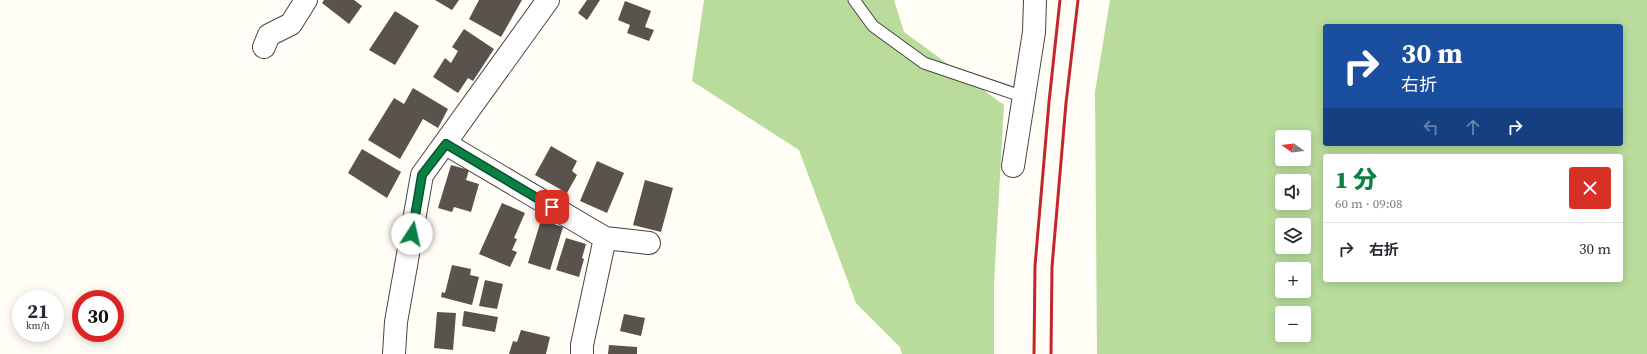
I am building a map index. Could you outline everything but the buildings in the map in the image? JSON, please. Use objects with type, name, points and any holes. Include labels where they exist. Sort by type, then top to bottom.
[{"type":"street","points":[[264,47],[269,35],[291,24],[306,0]]},
{"type":"street","points":[[394,354],[396,322],[422,175],[446,144],[548,0]]},
{"type":"street","points":[[1013,166],[1034,32],[1035,0]]},
{"type":"street","points":[[446,144],[605,238],[649,243]]},
{"type":"street","points":[[582,354],[582,345],[605,238]]},
{"type":"lane","points":[[854,0],[873,26],[924,63],[1024,98]]},
{"type":"green space","points":[[704,0],[894,0],[904,32],[1004,105],[994,282],[994,354],[902,354],[900,347],[856,303],[799,150],[692,81]]},
{"type":"green space","points":[[1110,0],[1647,0],[1647,354],[1097,354],[1095,92]]},
{"type":"railway","points":[[1034,354],[1035,266],[1049,102],[1060,0]]},
{"type":"railway","points":[[1051,354],[1052,267],[1066,103],[1078,0]]},
{"type":"route","points":[[412,234],[422,175],[446,144],[552,207]]}]
